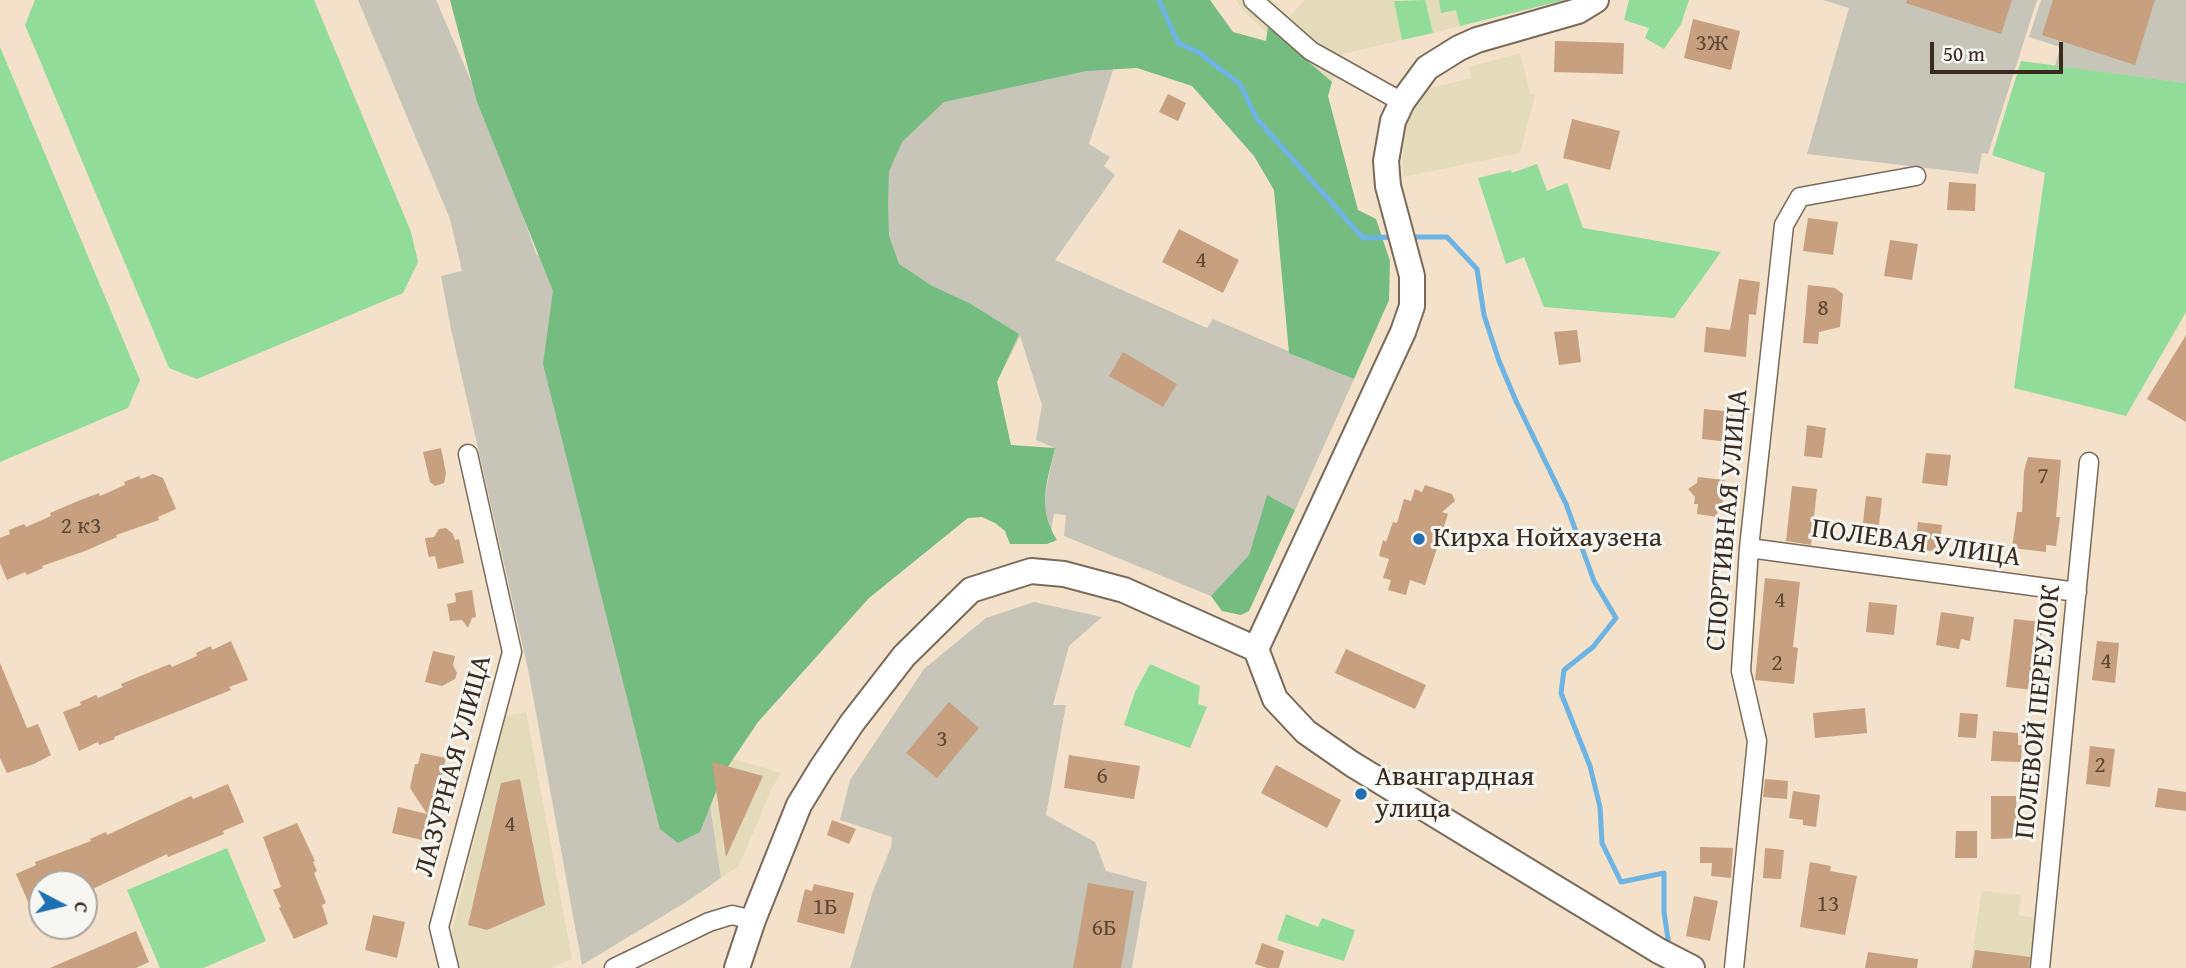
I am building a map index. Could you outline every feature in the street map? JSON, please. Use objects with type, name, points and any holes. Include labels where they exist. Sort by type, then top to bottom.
[{"type":"main road","points":[[1256,649],[1403,332],[1412,306],[1412,276],[1394,214],[1386,161],[1393,121],[1402,102],[1427,68],[1459,48],[1477,40],[1577,11],[1596,0]]},
{"type":"main road","points":[[737,968],[753,920],[799,805],[852,723],[904,656],[971,590],[1031,571],[1064,574],[1124,590],[1256,649],[1275,699],[1306,732],[1352,764],[1647,944],[1692,968]]},
{"type":"street","points":[[1253,0],[1311,51],[1402,102]]},
{"type":"street","name":"СПОРТИВНАЯ УЛИЦА","points":[[1734,968],[1757,741],[1741,671],[1749,548],[1784,225],[1800,197],[1916,176]]},
{"type":"street","name":"ЛАЗУРНАЯ УЛИЦА","points":[[449,968],[439,927],[512,652],[468,454]]},
{"type":"street","name":"ПОЛЕВОЙ ПЕРЕУЛОК","points":[[2040,968],[2090,461]]},
{"type":"street","name":"ПОЛЕВАЯ УЛИЦА","points":[[1749,548],[2077,592]]},
{"type":"street","points":[[614,968],[709,922],[732,915],[753,920]]},
{"type":"shaded area","points":[[358,0],[436,0],[497,141],[536,254],[606,304],[692,687],[721,878],[582,965],[528,669],[441,276],[462,271],[450,219]]},
{"type":"shaded area","points":[[857,0],[1118,55],[1089,144],[1110,157],[1104,166],[1115,175],[1055,260],[1207,328],[1213,319],[1354,379],[1295,510],[1267,495],[1249,555],[1211,596],[1064,536],[1066,515],[1054,514],[1051,531],[1043,504],[1055,448],[1036,440],[1042,405],[1020,336],[997,381],[786,306]]},
{"type":"shaded area","points":[[1236,0],[1271,0],[1289,17],[1305,0],[1399,0],[1394,1],[1402,40],[1342,54],[1332,82],[1306,71]]},
{"type":"shaded area","points":[[1425,0],[1454,0],[1460,26],[1433,33]]},
{"type":"shaded area","points":[[1823,0],[2037,0],[1988,154],[1982,153],[1978,174],[1807,154],[1849,8]]},
{"type":"shaded area","points":[[2041,0],[2186,0],[2186,83],[2055,66],[2060,47],[2029,37]]},
{"type":"shaded area","points":[[1520,53],[1530,93],[1535,95],[1520,153],[1403,177],[1403,133],[1419,91],[1471,78],[1469,67]]},
{"type":"shaded area","points":[[1034,602],[1102,617],[1069,646],[1053,705],[1066,705],[1046,815],[1095,842],[1106,871],[1147,882],[1132,968],[850,968],[873,891],[891,847],[892,837],[840,820],[850,780],[924,669],[986,618]]},
{"type":"shaded area","points":[[526,712],[572,959],[550,968],[459,968],[449,945],[504,717]]},
{"type":"shaded area","points":[[702,750],[781,773],[771,790],[739,866],[721,878]]},
{"type":"shaded area","points":[[1982,891],[2021,895],[2019,915],[2036,918],[2030,968],[1970,968]]},
{"type":"green space","points":[[35,0],[314,0],[411,232],[418,262],[403,293],[197,379],[169,368],[25,25]]},
{"type":"green space","points":[[450,0],[1210,0],[1233,32],[1266,41],[1268,27],[1332,82],[1328,96],[1358,210],[1376,219],[1390,261],[1389,300],[1354,379],[1289,353],[1274,190],[1254,156],[1192,86],[1137,68],[1086,71],[944,102],[902,142],[889,171],[889,236],[899,264],[932,286],[969,303],[1019,334],[997,382],[1011,445],[1055,448],[1045,505],[1057,540],[1047,544],[1010,544],[1005,531],[995,523],[982,517],[968,518],[869,598],[758,722],[723,774],[700,832],[678,843],[660,829],[543,364],[553,291],[477,102]]},
{"type":"green space","points":[[1425,0],[1433,33],[1402,40],[1394,1]]},
{"type":"green space","points":[[1439,0],[1565,0],[1460,26],[1456,10],[1441,13]]},
{"type":"green space","points":[[1629,0],[1689,0],[1681,24],[1664,49],[1645,38],[1649,28],[1624,20]]},
{"type":"green space","points":[[0,47],[140,380],[128,408],[0,462]]},
{"type":"green space","points":[[2021,61],[2186,83],[2186,312],[2126,416],[2014,388],[2045,173],[1992,155]]},
{"type":"green space","points":[[1537,164],[1547,191],[1567,183],[1583,228],[1721,252],[1674,318],[1544,307],[1524,257],[1506,264],[1478,178],[1511,170],[1512,173]]},
{"type":"green space","points":[[1267,495],[1295,510],[1249,611],[1241,615],[1222,611],[1211,596],[1249,555]]},
{"type":"green space","points":[[1150,664],[1200,686],[1198,704],[1207,707],[1190,748],[1124,725],[1135,692]]},
{"type":"green space","points":[[227,848],[266,941],[203,968],[160,968],[127,890]]},
{"type":"green space","points":[[1286,914],[1318,927],[1322,918],[1355,930],[1344,961],[1277,940]]},
{"type":"building","points":[[1907,0],[2012,0],[2001,34],[1906,3]]},
{"type":"building","points":[[2053,0],[2155,0],[2135,65],[2042,35]]},
{"type":"building","points":[[1693,19],[1740,31],[1731,70],[1684,58]]},
{"type":"building","points":[[1555,41],[1624,43],[1623,74],[1554,72]]},
{"type":"building","points":[[1168,94],[1186,103],[1178,121],[1159,112]]},
{"type":"building","points":[[1572,119],[1620,131],[1610,170],[1563,158]]},
{"type":"building","points":[[1949,182],[1976,184],[1975,211],[1947,210]]},
{"type":"building","points":[[1808,218],[1838,222],[1833,255],[1803,251]]},
{"type":"building","points":[[1179,229],[1239,260],[1223,293],[1162,262]]},
{"type":"building","points":[[1890,240],[1918,244],[1912,280],[1884,276]]},
{"type":"building","points":[[1739,279],[1760,282],[1756,315],[1749,314],[1746,357],[1704,352],[1706,327],[1730,330]]},
{"type":"building","points":[[1808,285],[1835,288],[1843,294],[1840,327],[1819,332],[1818,344],[1803,343]]},
{"type":"building","points":[[1577,330],[1581,362],[1559,365],[1554,332]]},
{"type":"building","points":[[2186,335],[2186,422],[2147,399]]},
{"type":"building","points":[[1123,352],[1177,384],[1163,407],[1109,376]]},
{"type":"building","points":[[1704,409],[1733,412],[1729,442],[1702,439]]},
{"type":"building","points":[[1807,425],[1826,428],[1822,458],[1804,456]]},
{"type":"building","points":[[441,448],[446,473],[444,483],[435,486],[430,482],[423,452]]},
{"type":"building","points":[[1926,453],[1951,455],[1947,486],[1922,483]]},
{"type":"building","points":[[2028,457],[2061,460],[2056,517],[2060,517],[2056,546],[2046,545],[2046,552],[2012,548],[2017,512],[2022,512],[2024,471]]},
{"type":"building","points":[[153,474],[163,478],[176,509],[158,517],[159,520],[116,535],[117,537],[42,566],[43,568],[27,575],[25,572],[7,580],[0,563],[0,538],[10,534],[9,530],[24,524],[26,527],[78,501],[99,493],[100,496],[139,476],[141,479]]},
{"type":"building","points":[[1698,477],[1725,480],[1722,508],[1718,507],[1717,517],[1697,514],[1698,504],[1694,504],[1695,497],[1688,489],[1697,483]]},
{"type":"building","name":"Кирха Нойхаузена","points":[[1425,485],[1452,494],[1455,501],[1442,512],[1448,514],[1425,585],[1410,580],[1406,595],[1388,590],[1391,580],[1383,578],[1389,559],[1379,556],[1383,540],[1386,542],[1393,522],[1397,523],[1404,499],[1411,501],[1415,489],[1422,492]]},
{"type":"building","points":[[1792,486],[1817,489],[1811,545],[1786,541]]},
{"type":"building","points":[[1866,496],[1882,498],[1879,525],[1863,523]]},
{"type":"building","points":[[1918,522],[1942,525],[1939,552],[1915,549]]},
{"type":"building","points":[[446,528],[455,540],[459,539],[464,563],[438,569],[435,556],[429,557],[425,538],[434,537],[439,529]]},
{"type":"building","points":[[1765,578],[1800,582],[1793,647],[1798,648],[1794,684],[1755,680]]},
{"type":"building","points":[[472,590],[476,617],[472,618],[468,628],[462,620],[450,621],[447,604],[456,602],[455,593]]},
{"type":"building","points":[[1869,602],[1897,605],[1894,635],[1866,632]]},
{"type":"building","points":[[1941,612],[1974,617],[1970,641],[1961,639],[1959,649],[1936,645]]},
{"type":"building","points":[[2014,619],[2043,622],[2034,690],[2006,687]]},
{"type":"building","points":[[231,641],[248,680],[229,687],[231,690],[114,737],[115,739],[99,745],[98,742],[79,751],[63,712],[96,695],[98,698],[123,687],[121,684],[170,664],[172,667],[197,656],[196,653],[211,646],[212,650]]},
{"type":"building","points":[[2097,641],[2119,643],[2115,683],[2092,680]]},
{"type":"building","points":[[1346,649],[1426,685],[1415,709],[1335,673]]},
{"type":"building","points":[[433,651],[455,656],[455,679],[442,686],[425,682]]},
{"type":"building","points":[[0,663],[27,728],[38,724],[51,755],[7,773],[0,758]]},
{"type":"building","points":[[949,702],[979,728],[937,778],[906,753]]},
{"type":"building","points":[[1865,708],[1867,733],[1815,738],[1813,713]]},
{"type":"building","points":[[1960,713],[1978,714],[1976,738],[1958,737]]},
{"type":"building","points":[[1993,731],[2018,733],[2018,745],[2022,745],[2021,762],[1991,761]]},
{"type":"building","points":[[2090,746],[2115,749],[2110,787],[2086,784]]},
{"type":"building","points":[[421,753],[446,758],[441,779],[445,780],[441,798],[436,797],[426,841],[392,833],[398,807],[427,814],[410,788],[415,764],[418,764]]},
{"type":"building","points":[[1069,755],[1140,766],[1134,799],[1064,788]]},
{"type":"building","points":[[712,762],[763,776],[726,857]]},
{"type":"building","points":[[1276,765],[1341,800],[1327,828],[1261,793]]},
{"type":"building","points":[[520,779],[545,905],[487,930],[468,925],[501,783]]},
{"type":"building","points":[[1765,779],[1788,781],[1787,799],[1763,797]]},
{"type":"building","points":[[228,784],[244,822],[223,831],[224,834],[168,857],[167,854],[98,886],[98,870],[28,870],[28,902],[16,874],[36,865],[35,862],[91,841],[90,839],[106,832],[107,835],[191,796],[193,799]]},
{"type":"building","points":[[2158,788],[2186,792],[2186,811],[2155,807]]},
{"type":"building","points":[[1793,791],[1820,795],[1816,827],[1803,825],[1803,820],[1789,818]]},
{"type":"building","points":[[1991,796],[2016,796],[2017,838],[1991,839]]},
{"type":"building","points":[[832,820],[856,829],[849,844],[827,835]]},
{"type":"building","points":[[297,823],[315,861],[313,862],[317,871],[314,873],[326,903],[322,905],[328,924],[294,939],[273,890],[281,887],[263,837]]},
{"type":"building","points":[[1956,831],[1977,831],[1977,858],[1955,858]]},
{"type":"building","points":[[1700,847],[1733,848],[1731,878],[1711,876],[1712,863],[1700,863]]},
{"type":"building","points":[[1765,848],[1784,850],[1781,879],[1763,878]]},
{"type":"building","points":[[1810,862],[1831,866],[1830,871],[1857,876],[1845,935],[1800,927]]},
{"type":"building","points":[[1088,883],[1134,891],[1121,968],[1073,968]]},
{"type":"building","points":[[814,884],[854,893],[844,934],[797,922],[805,889],[812,891]]},
{"type":"building","points":[[1694,896],[1718,901],[1710,941],[1686,936]]},
{"type":"building","points":[[373,915],[405,922],[397,958],[365,950]]},
{"type":"building","points":[[136,931],[149,962],[136,968],[50,968]]},
{"type":"building","points":[[1262,943],[1284,951],[1279,968],[1255,964]]},
{"type":"building","points":[[1975,950],[2030,957],[2029,968],[1972,968]]},
{"type":"building","points":[[1868,952],[1918,959],[1917,968],[1865,968]]},
{"type":"waterway","points":[[1159,0],[1178,43],[1198,52],[1240,84],[1257,119],[1363,238],[1396,237]]},
{"type":"waterway","points":[[1409,237],[1447,237],[1477,269],[1484,315],[1499,361],[1566,504],[1594,581],[1616,618],[1593,647],[1564,670],[1561,693],[1590,766],[1600,807],[1602,843],[1621,882],[1664,873],[1664,912],[1669,946]]},
{"type":"place","name":"Кирха Нойхаузена","points":[[1419,539]]},
{"type":"place","name":"Авангардная улица","points":[[1361,794]]}]
